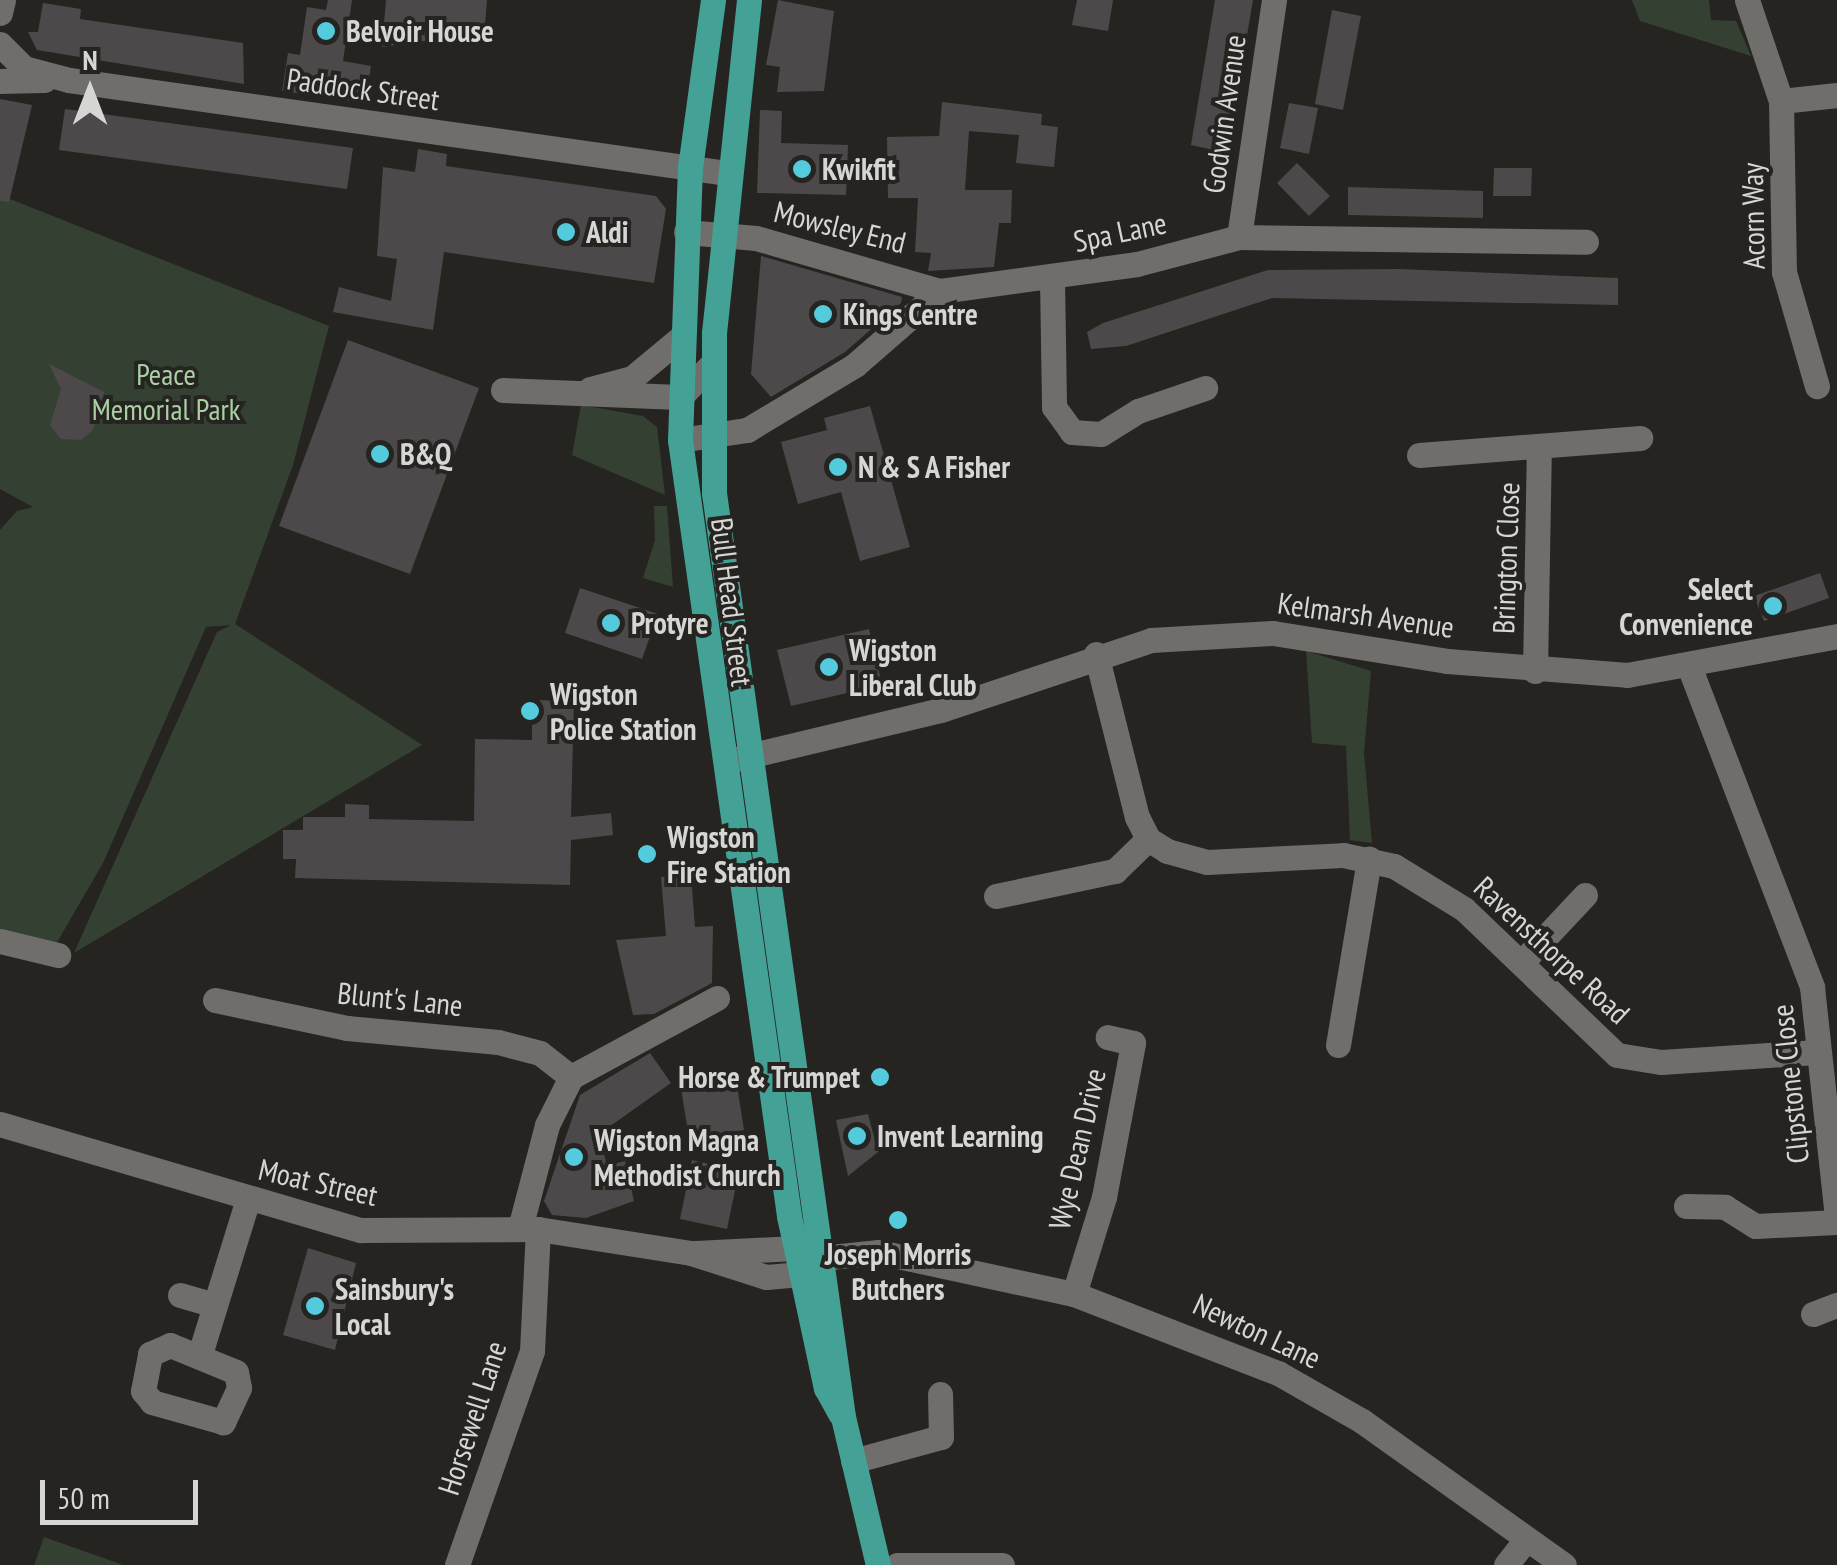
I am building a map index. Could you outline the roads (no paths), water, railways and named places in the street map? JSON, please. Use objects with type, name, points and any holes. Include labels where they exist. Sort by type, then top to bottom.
[{"type":"main road","name":"Bull Head Street","points":[[713,0],[690,167],[679,339],[680,440],[720,762],[794,1248],[811,1266]]},
{"type":"main road","name":"Bull Head Street","points":[[749,0],[721,235],[712,364],[712,436],[747,758],[808,1170],[811,1266]]},
{"type":"main road","points":[[811,1266],[808,1301],[826,1388],[843,1418]]},
{"type":"main road","points":[[811,1266],[834,1318],[843,1418],[878,1565]]},
{"type":"street","points":[[0,13],[3,0]]},
{"type":"street","name":"Godwin Avenue","points":[[1239,238],[1274,0]]},
{"type":"street","name":"Acorn Way","points":[[1738,2],[1782,102],[1784,272],[1818,386]]},
{"type":"street","name":"Paddock Street","points":[[0,44],[24,68],[69,80],[727,172]]},
{"type":"street","points":[[0,81],[69,80]]},
{"type":"street","points":[[1782,102],[1837,95]]},
{"type":"street","name":"Mowsley End","points":[[686,232],[721,235],[940,291]]},
{"type":"street","name":"Spa Lane","points":[[940,291],[1052,278],[1239,238],[1586,242]]},
{"type":"street","points":[[1052,278],[1054,408],[1072,432],[1101,434],[1138,410],[1205,388]]},
{"type":"street","points":[[680,440],[746,430],[855,365],[940,291]]},
{"type":"street","points":[[679,339],[632,378],[592,389],[504,385],[680,397],[712,364]]},
{"type":"street","name":"Brington Close","points":[[1419,456],[1539,448],[1575,438],[1640,438]]},
{"type":"street","name":"Brington Close","points":[[1535,671],[1539,448]]},
{"type":"street","name":"Kelmarsh Avenue","points":[[720,762],[941,710],[1096,654],[1151,640],[1274,633],[1535,671],[1627,674],[1689,666],[1837,636]]},
{"type":"street","points":[[996,896],[1114,870],[1148,839],[1096,654]]},
{"type":"street","name":"Clipstone Close","points":[[1689,666],[1812,986],[1837,1220]]},
{"type":"street","name":"Ravensthorpe Road","points":[[1148,839],[1207,862],[1370,859],[1418,878],[1522,962],[1585,1032],[1618,1054],[1660,1062],[1818,1052]]},
{"type":"street","points":[[1338,1045],[1370,859]]},
{"type":"street","points":[[1522,962],[1584,895]]},
{"type":"street","points":[[0,940],[58,955]]},
{"type":"street","points":[[571,1077],[717,998]]},
{"type":"street","name":"Blunt's Lane","points":[[215,1000],[347,1028],[498,1042],[540,1053],[571,1077]]},
{"type":"street","name":"Wye Dean Drive","points":[[1074,1294],[1104,1197],[1133,1043],[1108,1038]]},
{"type":"street","name":"Horsewell Lane","points":[[457,1565],[532,1351],[529,1229],[548,1125],[571,1077]]},
{"type":"street","name":"Moat Street","points":[[0,1124],[361,1230],[529,1229],[691,1253],[794,1248]]},
{"type":"street","points":[[200,1354],[248,1199]]},
{"type":"street","points":[[1686,1206],[1726,1208],[1756,1226],[1837,1220]]},
{"type":"street","name":"Newton Lane","points":[[879,1252],[1074,1294],[1278,1373],[1362,1420],[1525,1542],[1564,1565]]},
{"type":"street","name":"Moat Street","points":[[691,1253],[739,1272],[811,1266],[879,1252]]},
{"type":"street","points":[[180,1296],[215,1305]]},
{"type":"street","points":[[852,1461],[941,1437],[940,1394]]},
{"type":"street","points":[[1506,1565],[1525,1542]]},
{"type":"street","points":[[897,1565],[1002,1565]]},
{"type":"place","name":"Belvoir House","points":[[326,31]]},
{"type":"place","name":"Kwikfit","points":[[802,169]]},
{"type":"place","name":"Aldi","points":[[566,232]]},
{"type":"place","name":"Kings Centre","points":[[823,314]]},
{"type":"place","name":"B&Q","points":[[380,454]]},
{"type":"place","name":"N & S A Fisher","points":[[838,467]]},
{"type":"place","name":"Select Convenience","points":[[1773,606]]},
{"type":"place","name":"Protyre","points":[[611,623]]},
{"type":"place","name":"Wigston Liberal Club","points":[[829,667]]},
{"type":"place","name":"Wigston Police Station","points":[[530,711]]},
{"type":"place","name":"Wigston Fire Station","points":[[647,854]]},
{"type":"place","name":"Horse & Trumpet","points":[[880,1077]]},
{"type":"place","name":"Invent Learning","points":[[857,1136]]},
{"type":"place","name":"Wigston Magna Methodist Church","points":[[574,1157]]},
{"type":"place","name":"Joseph Morris Butchers","points":[[898,1220]]},
{"type":"place","name":"Sainsbury's Local","points":[[315,1306]]},
{"type":"park label","name":"Peace Memorial Park","points":[[166,391]]}]
